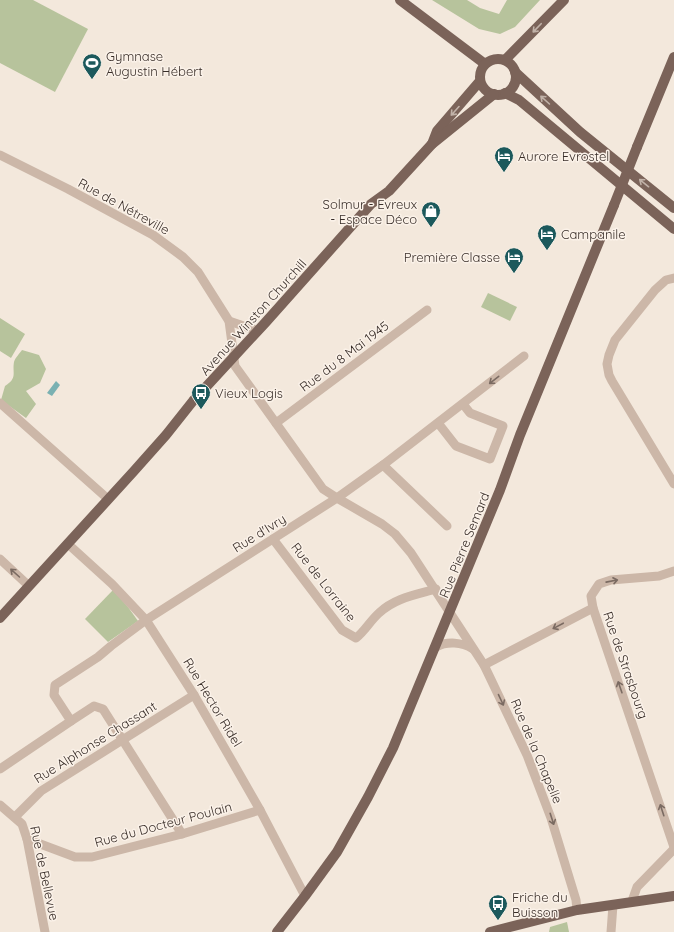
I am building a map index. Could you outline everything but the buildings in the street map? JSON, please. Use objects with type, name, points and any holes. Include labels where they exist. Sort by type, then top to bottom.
[{"type":"main road","points":[[400,0],[485,64]]},
{"type":"main road","points":[[505,60],[564,0]]},
{"type":"main road","name":"Rue Pierre Semard","points":[[277,932],[337,852],[368,797],[393,748],[500,490],[520,435],[674,57]]},
{"type":"main road","points":[[515,72],[515,82],[509,91],[505,93],[494,94],[485,90],[480,81],[480,72],[485,64],[494,59],[505,60],[515,72],[580,132],[674,208]]},
{"type":"main road","points":[[432,144],[437,131],[480,81]]},
{"type":"main road","points":[[505,93],[519,100],[674,229]]},
{"type":"main road","points":[[432,144],[494,94]]},
{"type":"main road","name":"Avenue Winston Churchill","points":[[0,618],[166,435],[193,401],[258,331],[371,204],[389,191],[432,144]]},
{"type":"main road","points":[[632,195],[651,202],[674,221]]},
{"type":"main road","points":[[490,932],[577,910],[674,896]]},
{"type":"street","name":"Rue de Nétreville","points":[[0,155],[68,189],[153,235],[183,257],[198,272],[229,321],[235,366],[241,376],[323,489],[337,498]]},
{"type":"street","points":[[674,278],[666,280],[655,290],[615,340],[609,354],[607,364],[612,381],[674,484]]},
{"type":"street","name":"Rue du 8 Mai 1945","points":[[276,423],[427,310]]},
{"type":"street","points":[[229,321],[258,331]]},
{"type":"street","name":"Rue d'Ivry","points":[[70,721],[54,695],[55,685],[98,657],[146,620],[337,498],[383,465],[524,356]]},
{"type":"street","points":[[0,403],[108,499]]},
{"type":"street","points":[[438,423],[456,446],[490,459],[503,426],[470,413],[463,404]]},
{"type":"street","points":[[383,465],[447,526]]},
{"type":"street","name":"Rue de la Chapelle","points":[[337,498],[382,524],[395,534],[411,553],[436,589],[484,665],[527,755],[551,818],[576,900],[577,910]]},
{"type":"street","name":"Rue de Lorraine","points":[[273,539],[342,630],[356,638],[363,632],[373,619],[389,605],[404,598],[436,589]]},
{"type":"street","name":"Rue Hector Ridel","points":[[68,544],[112,584],[146,620],[194,695],[260,810],[305,896]]},
{"type":"street","points":[[0,559],[29,586]]},
{"type":"street","points":[[593,608],[591,596],[599,584],[611,580],[659,576],[674,570]]},
{"type":"street","name":"Rue de Strasbourg","points":[[484,665],[593,608],[674,848]]},
{"type":"street","points":[[436,647],[451,643],[466,644],[474,650]]},
{"type":"street","name":"Rue Alphonse Chassant","points":[[15,817],[41,791],[194,695]]},
{"type":"street","points":[[1,767],[94,706],[103,709],[182,834]]},
{"type":"street","name":"Rue de Bellevue","points":[[0,805],[22,824],[27,839],[45,932]]},
{"type":"street","name":"Rue du Docteur Poulain","points":[[27,839],[74,857],[92,857],[182,834],[260,810]]},
{"type":"street","points":[[632,901],[637,887],[674,848]]},
{"type":"street","points":[[611,932],[613,905]]},
{"type":"green space","points":[[0,0],[33,0],[88,29],[55,92],[0,63]]},
{"type":"green space","points":[[432,0],[467,0],[480,8],[499,14],[507,0],[540,0],[515,27],[500,34],[479,29]]},
{"type":"green space","points":[[488,293],[517,307],[510,321],[481,307]]},
{"type":"green space","points":[[0,318],[25,334],[11,358],[0,351]]},
{"type":"green space","points":[[22,350],[39,355],[46,369],[40,383],[26,391],[36,404],[26,418],[1,400],[5,386],[13,378],[16,357]]},
{"type":"green space","points":[[113,590],[138,621],[108,642],[85,619]]},
{"type":"green space","points":[[567,922],[569,932],[549,932],[550,927]]},
{"type":"water","points":[[56,381],[60,385],[52,396],[47,393]]},
{"type":"place","name":"Gymnase Augustin Hébert","points":[[92,80]]},
{"type":"place","name":"Aurore Evrostel","points":[[504,173]]},
{"type":"place","name":"Solmur - Evreux - Espace Déco","points":[[431,228]]},
{"type":"place","name":"Campanile","points":[[547,251]]},
{"type":"place","name":"Première Classe","points":[[514,274]]},
{"type":"place","name":"Vieux Logis","points":[[201,410]]},
{"type":"place","name":"Friche du Buisson","points":[[498,921]]}]
